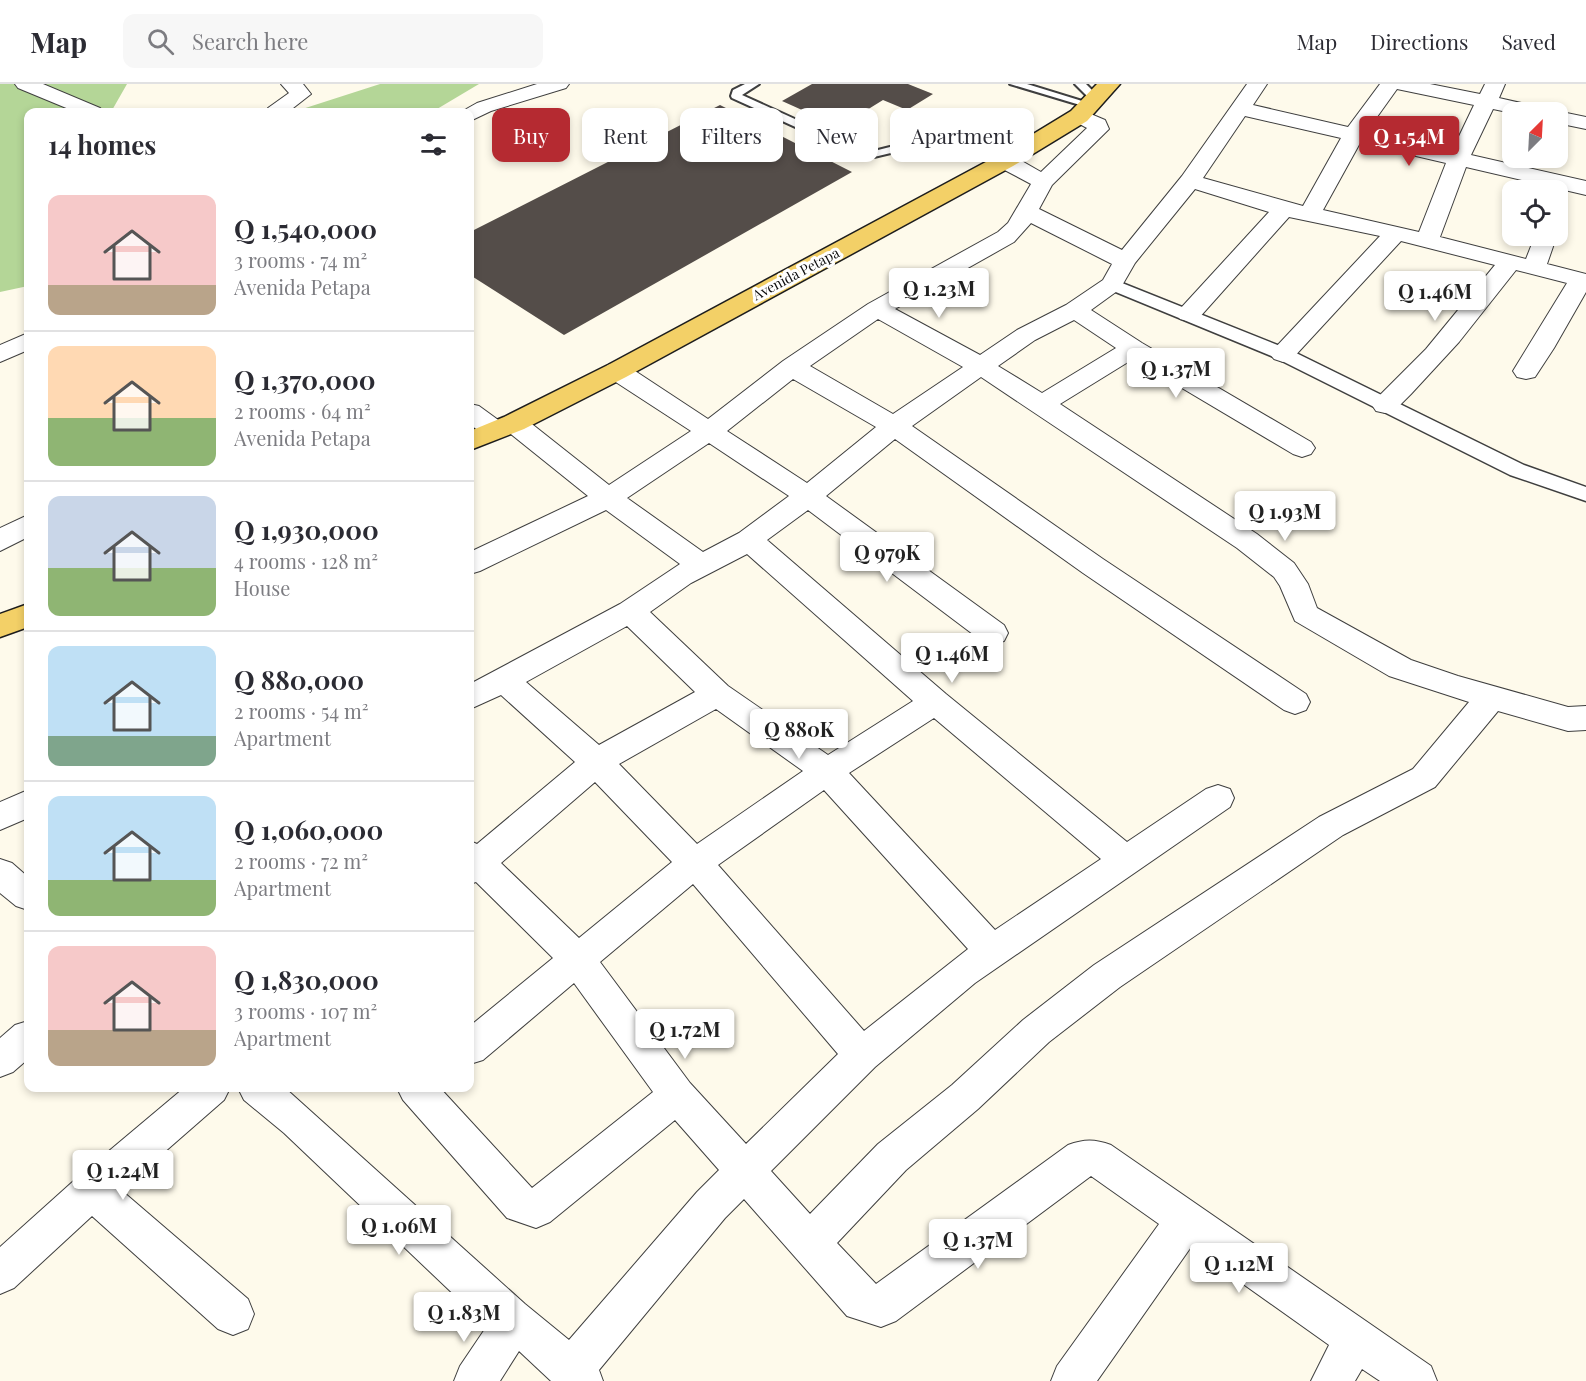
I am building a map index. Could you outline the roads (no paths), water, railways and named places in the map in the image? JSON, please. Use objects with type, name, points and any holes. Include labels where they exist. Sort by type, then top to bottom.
[{"type":"main road","name":"Avenida Petapa","points":[[1034,140],[1091,98]]},
{"type":"main road","name":"Avenida Petapa","points":[[474,439],[617,371],[1003,162]]},
{"type":"main road","points":[[0,626],[24,617]]},
{"type":"street","points":[[25,84],[83,108]]},
{"type":"street","points":[[281,108],[301,94],[291,84]]},
{"type":"street","points":[[474,113],[484,107],[559,84]]},
{"type":"street","points":[[474,696],[630,611],[702,565],[749,540],[808,496],[894,426],[1026,334],[1075,310],[1112,284],[1125,261],[1190,181],[1257,84]]},
{"type":"street","points":[[1310,215],[1354,134],[1390,84]]},
{"type":"street","points":[[1400,84],[1490,93],[1512,102]]},
{"type":"street","points":[[1427,241],[1459,158],[1490,93]]},
{"type":"street","points":[[474,562],[608,498],[708,432],[792,367],[877,309],[1006,237],[1017,227],[1043,182],[1098,129],[1091,98]]},
{"type":"street","points":[[1241,109],[1576,186]]},
{"type":"street","points":[[1568,119],[1586,123]]},
{"type":"street","points":[[1007,162],[1043,182]]},
{"type":"street","points":[[1190,181],[1284,209],[1396,233],[1583,280],[1526,371]]},
{"type":"street","points":[[1189,314],[1284,209]]},
{"type":"street","points":[[1025,211],[1125,261]]},
{"type":"street","points":[[1282,354],[1396,233]]},
{"type":"street","points":[[1385,405],[1422,370],[1472,312],[1522,265],[1538,246]]},
{"type":"street","points":[[1112,284],[1282,354],[1517,470],[1586,494]]},
{"type":"street","points":[[877,309],[981,366],[1042,404],[1247,541],[1284,570],[1294,584],[1305,614],[1400,668],[1568,719],[1586,718]]},
{"type":"street","points":[[1075,310],[1133,348],[1302,448]]},
{"type":"street","points":[[0,354],[24,343]]},
{"type":"street","points":[[1042,404],[1133,348]]},
{"type":"street","points":[[792,367],[894,426],[1093,566],[1295,702]]},
{"type":"street","points":[[617,371],[808,496],[993,633]]},
{"type":"street","points":[[474,413],[504,426],[702,565]]},
{"type":"street","points":[[749,540],[935,702],[1126,861]]},
{"type":"street","points":[[630,611],[717,694],[827,771],[992,951]]},
{"type":"street","points":[[503,679],[596,762],[695,863],[862,1054]]},
{"type":"street","points":[[474,861],[596,762],[717,694]]},
{"type":"street","points":[[809,1243],[892,1157],[965,1097],[1036,1031],[1107,976],[1331,826],[1424,778],[1492,697]]},
{"type":"street","points":[[474,1045],[695,863],[827,771],[935,702]]},
{"type":"street","points":[[262,1092],[305,1129],[510,1319],[536,1338],[576,1376],[711,1205],[862,1054],[962,972],[1218,798]]},
{"type":"street","points":[[0,817],[24,804]]},
{"type":"street","points":[[474,865],[577,959],[677,1095],[862,1301],[881,1306],[1082,1158],[1089,1156],[1097,1158],[1416,1381]]},
{"type":"street","points":[[0,873],[24,894]]},
{"type":"street","points":[[0,1060],[24,1040]]},
{"type":"street","points":[[0,1274],[92,1190],[206,1092]]},
{"type":"street","points":[[422,1092],[521,1205],[536,1209],[677,1095]]},
{"type":"street","points":[[92,1190],[233,1314]]},
{"type":"street","points":[[1072,1381],[1185,1221]]},
{"type":"street","points":[[475,1381],[503,1339]]},
{"type":"street","points":[[1332,1381],[1356,1339]]},
{"type":"lane","points":[[754,84],[737,92],[736,96],[863,154],[890,150]]},
{"type":"lane","points":[[1015,84],[1091,98]]}]
